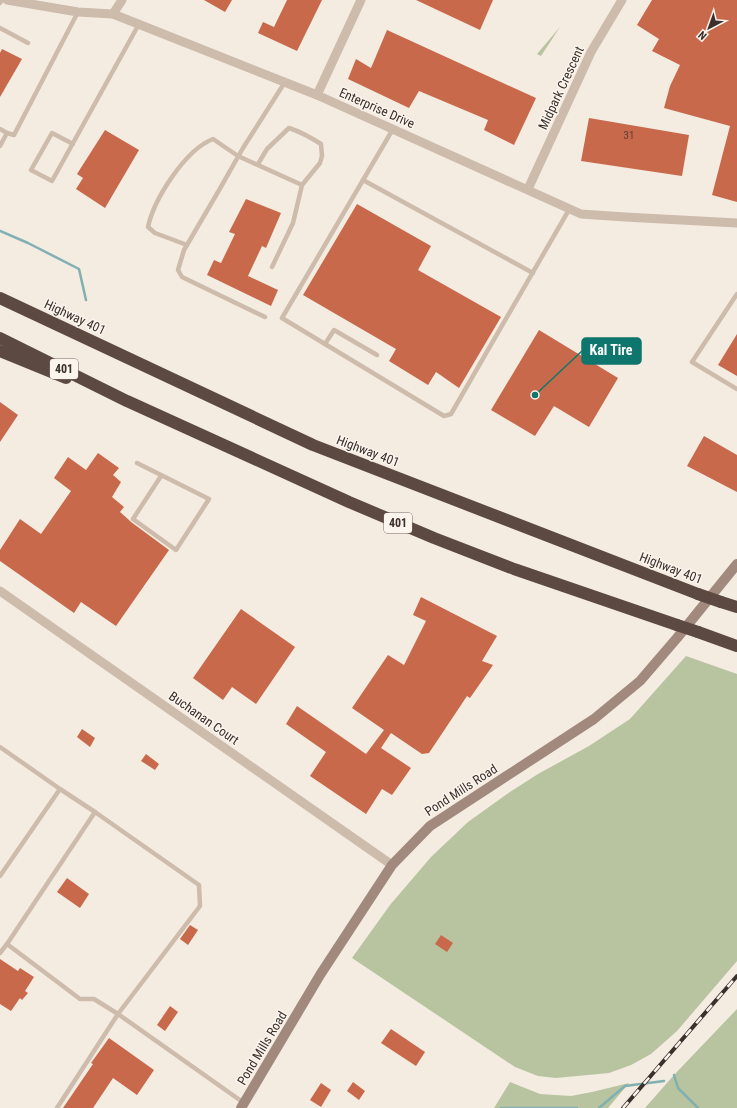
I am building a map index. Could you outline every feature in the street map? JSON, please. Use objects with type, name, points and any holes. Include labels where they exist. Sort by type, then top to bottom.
[{"type":"highway","name":"Highway 401","points":[[0,298],[312,445],[698,594],[737,607]]},
{"type":"highway","name":"401","points":[[0,338],[127,401],[349,502],[434,538],[514,569],[737,646]]},
{"type":"highway","points":[[0,351],[70,380],[127,401]]},
{"type":"main road","name":"Pond Mills Road","points":[[243,1106],[320,975],[392,865],[430,826],[594,719],[640,681],[737,564]]},
{"type":"street","name":"Enterprise Drive","points":[[7,0],[78,12],[114,14],[317,95],[581,214],[737,223]]},
{"type":"street","points":[[114,14],[122,0]]},
{"type":"street","points":[[317,95],[361,0]]},
{"type":"street","name":"Midpark Crescent","points":[[528,189],[591,52],[622,0]]},
{"type":"street","name":"Buchanan Court","points":[[0,591],[392,865]]},
{"type":"lane","points":[[0,128],[7,133],[14,135],[78,12]]},
{"type":"lane","points":[[73,144],[52,133],[31,170],[52,181],[73,144],[139,24]]},
{"type":"lane","points":[[0,28],[28,42]]},
{"type":"lane","points":[[265,317],[182,277],[178,270],[184,250],[238,156],[285,82]]},
{"type":"lane","points":[[258,164],[267,149],[289,128],[300,131],[321,144],[322,156],[320,163],[302,185],[293,223],[272,266]]},
{"type":"lane","points":[[393,129],[282,318],[444,416],[451,414],[570,208]]},
{"type":"lane","points":[[0,146],[7,133]]},
{"type":"lane","points":[[187,245],[155,232],[148,227],[156,202],[176,170],[190,154],[205,142],[213,139],[238,156],[302,185]]},
{"type":"lane","points":[[363,180],[533,273]]},
{"type":"lane","points":[[737,294],[692,362],[737,389]]},
{"type":"lane","points":[[325,344],[334,330],[377,355]]},
{"type":"lane","points":[[137,463],[209,499],[176,550],[133,518],[162,476]]},
{"type":"lane","points":[[0,748],[199,885],[200,906],[118,1014],[57,1108]]},
{"type":"lane","points":[[0,876],[60,789]]},
{"type":"lane","points":[[0,953],[95,812]]},
{"type":"lane","points":[[7,944],[80,999],[94,999],[118,1014],[243,1106]]},
{"type":"green space","points":[[560,27],[541,56],[537,54]]},
{"type":"green space","points":[[686,656],[737,674],[737,961],[677,1031],[651,1054],[631,1065],[609,1073],[556,1078],[538,1076],[515,1067],[352,958],[390,905],[431,857],[468,822],[538,774],[589,746],[630,719]]},
{"type":"green space","points":[[737,1009],[737,1108],[645,1108],[674,1075]]},
{"type":"green space","points":[[510,1082],[540,1094],[571,1096],[629,1083],[608,1108],[494,1108]]},
{"type":"building","points":[[204,0],[232,0],[225,12]]},
{"type":"building","points":[[287,0],[322,0],[297,51],[258,33],[263,22],[274,27]]},
{"type":"building","points":[[416,0],[493,0],[480,30]]},
{"type":"building","points":[[652,0],[737,0],[737,202],[712,195],[730,126],[664,108],[670,86],[680,65],[652,51],[659,39],[637,25]]},
{"type":"building","points":[[387,30],[536,98],[514,145],[484,130],[488,120],[419,91],[409,108],[348,79],[356,59],[371,68]]},
{"type":"building","points":[[2,49],[22,59],[0,97],[0,53]]},
{"type":"building","points":[[589,118],[689,135],[682,176],[581,161]]},
{"type":"building","points":[[105,130],[139,150],[105,208],[76,189],[83,178],[77,174]]},
{"type":"building","points":[[246,199],[281,213],[266,248],[262,246],[248,276],[278,290],[271,306],[207,275],[214,260],[221,263],[235,234],[229,232]]},
{"type":"building","points":[[357,204],[431,246],[418,270],[501,317],[459,388],[436,372],[428,385],[389,361],[396,349],[303,295]]},
{"type":"building","points":[[539,330],[618,378],[589,427],[554,406],[535,436],[491,410]]},
{"type":"building","points":[[737,334],[737,376],[718,365]]},
{"type":"building","points":[[0,402],[18,415],[0,442]]},
{"type":"building","points":[[704,436],[737,455],[737,492],[687,466]]},
{"type":"building","points":[[98,453],[119,468],[113,475],[121,482],[112,497],[124,507],[120,512],[169,550],[116,626],[81,602],[74,613],[0,561],[0,550],[20,519],[41,534],[71,491],[54,478],[68,457],[86,470]]},
{"type":"building","points":[[421,597],[497,636],[482,661],[493,665],[470,698],[467,696],[429,753],[422,754],[391,733],[381,748],[411,768],[392,795],[382,789],[366,814],[310,776],[326,752],[286,724],[297,706],[366,754],[384,730],[352,708],[388,655],[404,665],[426,621],[413,615]]},
{"type":"building","points":[[241,609],[295,647],[256,704],[232,687],[223,700],[193,678]]},
{"type":"building","points":[[82,729],[95,738],[90,747],[77,737]]},
{"type":"building","points":[[146,754],[159,764],[155,770],[141,761]]},
{"type":"building","points":[[67,878],[89,894],[80,908],[57,892]]},
{"type":"building","points":[[190,925],[198,930],[188,945],[180,939]]},
{"type":"building","points":[[441,935],[453,943],[447,952],[435,944]]},
{"type":"building","points":[[0,959],[18,971],[20,968],[34,977],[25,991],[28,993],[22,1000],[20,998],[11,1011],[0,1004]]},
{"type":"building","points":[[170,1006],[178,1012],[165,1031],[157,1025]]},
{"type":"building","points":[[391,1029],[425,1052],[416,1066],[381,1043]]},
{"type":"building","points":[[109,1038],[154,1070],[137,1095],[113,1078],[93,1108],[63,1108],[93,1064],[91,1063]]},
{"type":"building","points":[[353,1082],[365,1091],[359,1100],[347,1091]]},
{"type":"building","points":[[321,1083],[331,1090],[321,1107],[310,1100]]},
{"type":"waterway","points":[[0,231],[28,243],[79,269],[86,300]]},
{"type":"waterway","points":[[674,1075],[678,1088],[698,1108]]},
{"type":"waterway","points":[[599,1108],[625,1086],[664,1081]]},
{"type":"waterway","points":[[501,1108],[577,1108]]},
{"type":"railway","points":[[623,1108],[737,976]]},
{"type":"place","name":"Kal Tire","points":[[535,395]]}]
